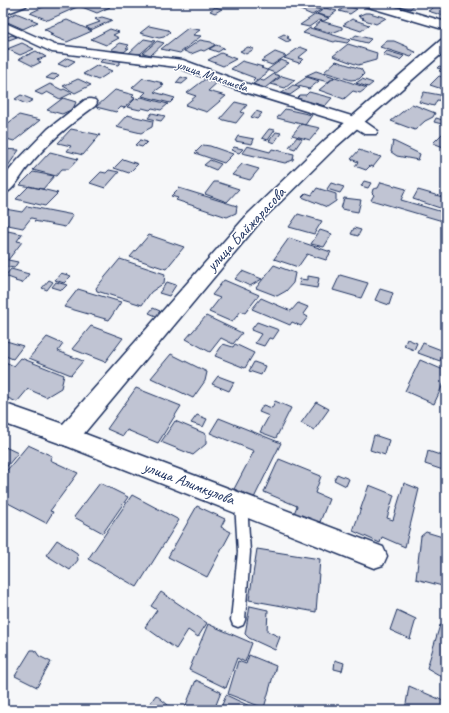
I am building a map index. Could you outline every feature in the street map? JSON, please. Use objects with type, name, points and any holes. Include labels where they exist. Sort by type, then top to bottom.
[{"type":"street","points":[[3,12],[22,3]]},
{"type":"street","points":[[369,3],[446,26]]},
{"type":"street","name":"улица Макашева","points":[[3,25],[52,48],[178,63],[198,69],[240,86],[363,127]]},
{"type":"street","name":"улица Байжарасова","points":[[67,436],[254,218],[293,179],[363,127],[446,43]]},
{"type":"street","points":[[3,189],[44,138],[64,121],[90,104]]},
{"type":"street","name":"улица Алимкулова","points":[[3,413],[242,503],[374,556]]},
{"type":"lane","points":[[238,620],[244,552],[242,503]]},
{"type":"building","points":[[52,3],[66,3],[77,7],[48,20],[30,13]]},
{"type":"building","points":[[81,3],[101,3],[110,7],[97,13],[77,5]]},
{"type":"building","points":[[404,3],[417,3],[410,9],[400,6]]},
{"type":"building","points":[[308,4],[313,8],[321,10],[312,15],[298,9]]},
{"type":"building","points":[[438,4],[446,7],[446,14],[444,16],[428,11]]},
{"type":"building","points":[[346,6],[357,9],[350,14],[339,11]]},
{"type":"building","points":[[215,7],[222,9],[215,13],[210,11]]},
{"type":"building","points":[[325,8],[337,11],[329,17],[317,14]]},
{"type":"building","points":[[16,13],[38,22],[23,29],[3,20]]},
{"type":"building","points":[[365,13],[386,18],[376,24],[358,16]]},
{"type":"building","points":[[316,14],[329,18],[324,21],[319,20],[309,27],[300,25]]},
{"type":"building","points":[[102,17],[112,20],[91,30],[86,27],[100,22],[95,19]]},
{"type":"building","points":[[352,19],[369,25],[361,31],[343,25]]},
{"type":"building","points":[[67,20],[92,31],[67,42],[50,35],[53,34],[44,29]]},
{"type":"building","points":[[321,21],[342,27],[342,29],[332,33],[313,28]]},
{"type":"building","points":[[149,26],[168,30],[170,32],[164,37],[159,38],[140,33]]},
{"type":"building","points":[[188,28],[200,30],[193,35],[201,36],[180,53],[161,49]]},
{"type":"building","points":[[310,28],[350,40],[347,43],[334,42],[303,33]]},
{"type":"building","points":[[110,29],[119,32],[113,35],[119,38],[106,45],[91,39]]},
{"type":"building","points":[[284,34],[291,40],[287,42],[278,37]]},
{"type":"building","points":[[12,35],[17,37],[9,40],[4,38]]},
{"type":"building","points":[[356,35],[371,39],[367,43],[351,39]]},
{"type":"building","points":[[144,39],[155,41],[140,54],[128,54]]},
{"type":"building","points":[[200,40],[211,42],[215,45],[204,51],[201,50],[191,54],[184,51]]},
{"type":"building","points":[[157,41],[164,43],[151,55],[143,53]]},
{"type":"building","points":[[387,41],[394,41],[416,52],[411,57],[380,47]]},
{"type":"building","points":[[22,43],[34,49],[20,55],[7,49]]},
{"type":"building","points":[[120,43],[129,45],[126,48],[129,48],[124,52],[111,50]]},
{"type":"building","points":[[348,44],[377,53],[376,60],[358,65],[333,56]]},
{"type":"building","points":[[216,45],[224,48],[218,52],[209,49]]},
{"type":"building","points":[[248,47],[254,49],[246,54],[240,51]]},
{"type":"building","points":[[300,47],[308,50],[298,58],[303,59],[299,63],[284,58]]},
{"type":"building","points":[[36,51],[46,57],[37,60],[41,62],[33,66],[19,59]]},
{"type":"building","points":[[387,51],[404,56],[400,60],[383,55]]},
{"type":"building","points":[[275,52],[286,56],[272,65],[261,61]]},
{"type":"building","points":[[221,53],[236,59],[223,66],[208,60]]},
{"type":"building","points":[[67,58],[75,61],[66,67],[58,64]]},
{"type":"building","points":[[104,58],[121,61],[118,65],[100,62]]},
{"type":"building","points":[[281,60],[289,63],[275,73],[267,70]]},
{"type":"building","points":[[242,61],[263,67],[261,68],[267,70],[267,73],[256,81],[253,80],[255,78],[231,69]]},
{"type":"building","points":[[336,61],[361,69],[364,74],[359,79],[351,80],[324,72]]},
{"type":"building","points":[[446,64],[446,73],[439,71],[441,69],[437,68],[439,66],[443,67]]},
{"type":"building","points":[[98,65],[112,71],[98,80],[83,74]]},
{"type":"building","points":[[316,71],[334,77],[328,82],[305,76]]},
{"type":"building","points":[[52,74],[59,75],[54,80],[46,78]]},
{"type":"building","points":[[274,74],[280,76],[265,88],[253,84],[259,80],[264,81]]},
{"type":"building","points":[[282,76],[295,80],[285,88],[271,84]]},
{"type":"building","points":[[439,76],[446,78],[445,90],[430,85]]},
{"type":"building","points":[[181,77],[188,79],[182,84],[176,83]]},
{"type":"building","points":[[208,77],[220,80],[208,91],[226,96],[207,112],[185,105],[196,96],[187,93]]},
{"type":"building","points":[[307,77],[319,81],[309,89],[295,85]]},
{"type":"building","points":[[335,77],[367,88],[360,93],[353,91],[344,99],[319,90]]},
{"type":"building","points":[[143,78],[163,83],[161,84],[164,85],[154,92],[175,98],[170,103],[142,96],[146,92],[132,88]]},
{"type":"building","points":[[78,79],[91,85],[75,93],[63,86]]},
{"type":"building","points":[[362,79],[373,83],[368,87],[356,83]]},
{"type":"building","points":[[50,84],[72,93],[60,99],[47,92],[42,95],[35,92]]},
{"type":"building","points":[[293,85],[300,88],[290,95],[282,93]]},
{"type":"building","points":[[115,90],[134,95],[132,97],[135,98],[124,108],[121,107],[116,112],[96,107]]},
{"type":"building","points":[[309,92],[332,98],[325,106],[297,98],[300,95],[306,95]]},
{"type":"building","points":[[424,92],[446,97],[444,101],[437,100],[434,106],[419,102]]},
{"type":"building","points":[[21,95],[33,100],[26,104],[15,99]]},
{"type":"building","points":[[141,97],[168,104],[161,110],[142,108],[140,110],[127,107],[136,98],[139,99]]},
{"type":"building","points":[[63,98],[76,102],[73,109],[62,114],[47,110]]},
{"type":"building","points":[[235,102],[247,105],[241,112],[244,113],[236,123],[220,119]]},
{"type":"building","points":[[412,104],[435,113],[433,117],[425,121],[415,130],[391,121]]},
{"type":"building","points":[[285,109],[312,115],[305,125],[277,118]]},
{"type":"building","points":[[256,111],[262,113],[257,119],[251,117]]},
{"type":"building","points":[[152,113],[165,116],[161,121],[148,118]]},
{"type":"building","points":[[19,115],[40,120],[14,141],[3,138],[3,127]]},
{"type":"building","points":[[127,115],[153,121],[152,127],[141,133],[116,127]]},
{"type":"building","points":[[436,118],[446,121],[446,125],[434,122]]},
{"type":"building","points":[[301,124],[320,128],[310,140],[292,135]]},
{"type":"building","points":[[71,129],[100,135],[83,155],[67,151],[71,146],[58,143]]},
{"type":"building","points":[[269,129],[275,130],[268,140],[262,138]]},
{"type":"building","points":[[446,130],[446,148],[433,143]]},
{"type":"building","points":[[276,132],[281,133],[274,143],[269,141]]},
{"type":"building","points":[[238,136],[254,139],[252,144],[235,141]]},
{"type":"building","points":[[297,137],[302,139],[295,149],[289,147]]},
{"type":"building","points":[[140,140],[147,142],[142,147],[135,145]]},
{"type":"building","points":[[393,141],[420,154],[418,160],[397,156],[391,152]]},
{"type":"building","points":[[203,145],[233,154],[224,163],[195,153]]},
{"type":"building","points":[[247,146],[270,152],[272,149],[294,154],[293,160],[285,163],[242,153]]},
{"type":"building","points":[[234,147],[243,149],[239,153],[231,150]]},
{"type":"building","points":[[3,149],[19,150],[8,166],[3,165]]},
{"type":"building","points":[[359,150],[381,157],[373,167],[370,166],[366,170],[355,166],[358,162],[351,159]]},
{"type":"building","points":[[50,152],[78,159],[69,169],[62,169],[56,176],[33,170]]},
{"type":"building","points":[[123,159],[138,164],[129,173],[114,168]]},
{"type":"building","points":[[210,160],[221,164],[216,170],[204,165]]},
{"type":"building","points":[[242,164],[259,169],[250,180],[232,175]]},
{"type":"building","points":[[109,170],[119,172],[105,188],[90,183],[101,172],[106,173]]},
{"type":"building","points":[[33,172],[54,176],[43,189],[20,185]]},
{"type":"building","points":[[364,181],[371,183],[368,188],[361,186]]},
{"type":"building","points":[[214,182],[239,189],[227,202],[205,194]]},
{"type":"building","points":[[381,182],[406,189],[401,200],[446,213],[446,222],[371,200],[374,195],[372,193],[373,189],[378,188]]},
{"type":"building","points":[[331,183],[344,187],[340,193],[327,189]]},
{"type":"building","points":[[29,186],[58,193],[45,206],[16,199]]},
{"type":"building","points":[[179,188],[237,206],[236,213],[227,217],[176,200],[178,198],[171,196]]},
{"type":"building","points":[[317,188],[336,194],[336,201],[327,207],[302,197],[306,193],[312,195]]},
{"type":"building","points":[[418,190],[446,198],[446,210],[413,199]]},
{"type":"building","points":[[344,198],[361,200],[358,212],[341,209]]},
{"type":"building","points":[[27,206],[73,215],[65,227],[34,221],[36,219],[31,218],[23,228],[3,224],[3,211],[5,209],[22,212]]},
{"type":"building","points":[[298,214],[322,221],[314,234],[289,227]]},
{"type":"building","points":[[354,228],[361,230],[358,236],[351,234]]},
{"type":"building","points":[[3,230],[22,234],[17,241],[22,242],[8,260],[18,262],[14,268],[3,266]]},
{"type":"building","points":[[320,230],[332,234],[324,247],[311,244]]},
{"type":"building","points":[[149,235],[184,247],[166,269],[130,257]]},
{"type":"building","points":[[289,238],[331,252],[326,260],[307,254],[298,267],[274,259]]},
{"type":"building","points":[[120,259],[165,274],[164,283],[151,292],[142,305],[97,291],[96,288]]},
{"type":"building","points":[[274,265],[295,273],[293,283],[286,291],[277,296],[256,288]]},
{"type":"building","points":[[11,269],[29,274],[22,283],[5,276]]},
{"type":"building","points":[[242,271],[262,279],[250,286],[235,279]]},
{"type":"building","points":[[61,273],[71,276],[64,283],[55,280]]},
{"type":"building","points":[[340,275],[368,283],[361,298],[333,290]]},
{"type":"building","points":[[308,276],[319,278],[317,288],[299,285],[300,279],[308,280]]},
{"type":"building","points":[[49,280],[53,282],[47,290],[42,288]]},
{"type":"building","points":[[224,280],[259,295],[245,313],[241,311],[232,322],[209,312],[220,298],[212,295]]},
{"type":"building","points":[[56,282],[67,285],[62,290],[52,287]]},
{"type":"building","points":[[167,282],[176,285],[169,296],[159,293]]},
{"type":"building","points":[[78,289],[121,302],[109,320],[64,307]]},
{"type":"building","points":[[380,289],[393,293],[389,305],[375,300]]},
{"type":"building","points":[[261,298],[291,311],[298,303],[308,307],[303,314],[308,317],[301,326],[292,322],[290,325],[252,309]]},
{"type":"building","points":[[153,308],[160,311],[156,316],[149,313]]},
{"type":"building","points":[[206,316],[242,333],[233,344],[221,338],[210,352],[186,339]]},
{"type":"building","points":[[257,322],[279,330],[273,339],[269,338],[264,346],[255,343],[261,334],[251,330]]},
{"type":"building","points":[[91,326],[123,338],[105,362],[72,349]]},
{"type":"building","points":[[47,337],[63,344],[58,351],[83,361],[71,375],[29,358]]},
{"type":"building","points":[[407,339],[417,343],[414,350],[404,346]]},
{"type":"building","points":[[3,340],[23,346],[13,359],[3,355]]},
{"type":"building","points":[[423,343],[444,351],[440,361],[418,353]]},
{"type":"building","points":[[223,344],[233,347],[235,344],[254,353],[245,368],[215,356]]},
{"type":"building","points":[[171,354],[207,372],[205,381],[193,398],[151,378]]},
{"type":"building","points":[[21,358],[64,375],[61,388],[46,397],[28,389],[17,402],[3,396],[3,361],[14,366]]},
{"type":"building","points":[[420,360],[446,371],[446,378],[434,404],[405,391]]},
{"type":"building","points":[[254,362],[265,366],[261,375],[249,371]]},
{"type":"building","points":[[218,376],[234,382],[229,391],[212,384]]},
{"type":"building","points":[[136,388],[181,406],[158,443],[127,430],[123,436],[107,429]]},
{"type":"building","points":[[275,401],[291,408],[276,438],[260,432],[269,416],[259,412],[263,405],[272,408]]},
{"type":"building","points":[[316,402],[329,409],[314,430],[301,423]]},
{"type":"building","points":[[197,415],[207,419],[203,427],[191,423]]},
{"type":"building","points":[[219,418],[281,443],[254,498],[234,489],[254,451],[210,433]]},
{"type":"building","points":[[175,421],[206,434],[206,444],[193,455],[161,442]]},
{"type":"building","points":[[374,435],[389,440],[385,455],[370,450]]},
{"type":"building","points":[[28,445],[52,456],[50,460],[78,473],[50,511],[53,512],[46,523],[8,503],[3,509],[3,475]]},
{"type":"building","points":[[3,446],[18,453],[3,471]]},
{"type":"building","points":[[428,451],[446,457],[446,471],[425,464]]},
{"type":"building","points":[[279,459],[321,476],[315,493],[329,499],[318,527],[293,516],[297,506],[264,492]]},
{"type":"building","points":[[337,474],[349,479],[346,486],[334,480]]},
{"type":"building","points":[[100,483],[128,497],[103,533],[74,517]]},
{"type":"building","points":[[404,483],[419,489],[405,547],[382,537],[380,543],[353,531],[369,485],[394,495],[387,518],[393,520]]},
{"type":"building","points":[[132,495],[179,520],[137,587],[88,559]]},
{"type":"building","points":[[197,506],[225,519],[221,527],[231,532],[207,577],[168,557]]},
{"type":"building","points":[[426,532],[446,538],[446,587],[416,579],[421,536]]},
{"type":"building","points":[[57,540],[77,553],[78,560],[70,570],[46,555]]},
{"type":"building","points":[[257,549],[320,559],[316,612],[249,600]]},
{"type":"building","points":[[161,592],[207,623],[198,637],[188,630],[176,649],[145,627],[157,610],[151,606]]},
{"type":"building","points":[[250,606],[268,610],[267,631],[280,637],[275,650],[249,638],[245,634]]},
{"type":"building","points":[[397,610],[416,619],[410,639],[390,630]]},
{"type":"building","points":[[208,624],[252,643],[245,662],[237,658],[226,688],[189,670]]},
{"type":"building","points":[[440,625],[446,628],[446,679],[427,668]]},
{"type":"building","points":[[31,650],[35,650],[39,656],[51,662],[37,687],[15,676]]},
{"type":"building","points":[[249,655],[276,666],[264,708],[228,694],[238,661],[246,664]]},
{"type":"building","points":[[335,660],[344,663],[342,671],[334,669]]},
{"type":"building","points":[[196,680],[221,692],[214,710],[184,710]]},
{"type":"building","points":[[409,686],[446,702],[446,710],[405,710]]},
{"type":"building","points":[[156,695],[174,710],[145,710]]},
{"type":"building","points":[[226,695],[258,710],[220,710]]}]
